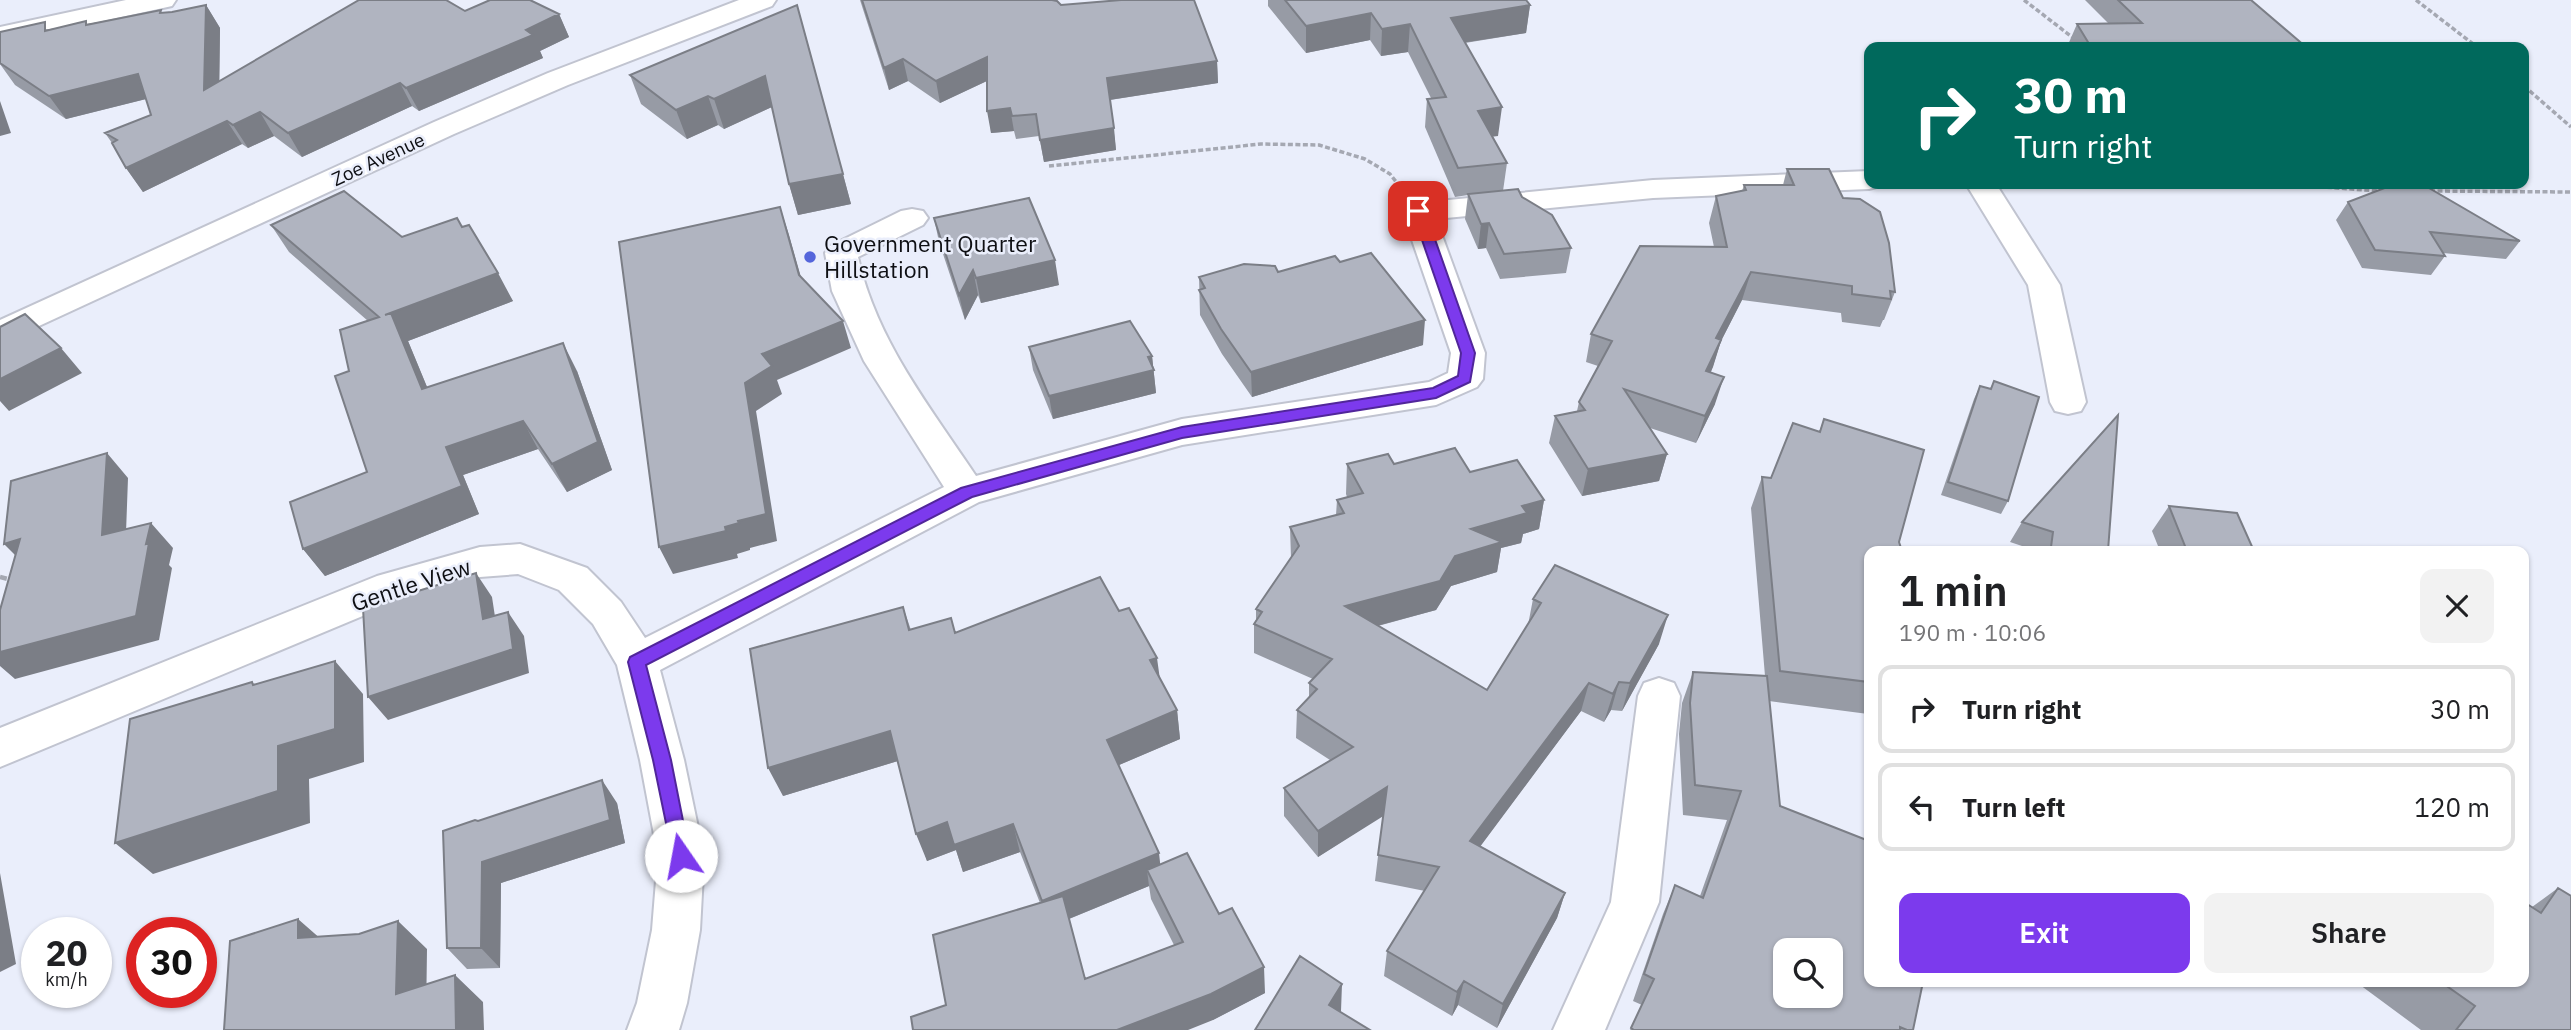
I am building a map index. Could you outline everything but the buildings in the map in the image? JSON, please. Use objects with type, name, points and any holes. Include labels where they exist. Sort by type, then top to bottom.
[{"type":"street","points":[[0,35],[163,0]]},
{"type":"street","name":"Zoe Avenue","points":[[0,333],[444,128],[558,79],[763,0]]},
{"type":"street","points":[[637,662],[967,492],[1182,432],[1436,393],[1465,379],[1468,353],[1418,211],[1653,189],[1864,180]]},
{"type":"street","points":[[1984,189],[2044,285],[2068,402]]},
{"type":"street","points":[[912,218],[841,253],[849,291],[881,361],[967,492]]},
{"type":"street","name":"Gentle View","points":[[0,748],[391,587],[480,562],[520,559],[573,579],[607,613],[637,662],[662,760],[681,856],[676,930],[662,1003],[653,1030]]},
{"type":"street","points":[[1579,1030],[1635,902],[1658,696]]},
{"type":"path","points":[[2024,0],[2079,42]]},
{"type":"path","points":[[2416,0],[2471,42]]},
{"type":"path","points":[[2529,90],[2571,127]]},
{"type":"path","points":[[1049,166],[1261,144],[1319,145],[1365,159],[1390,174],[1418,211]]},
{"type":"path","points":[[2360,189],[2391,191]]},
{"type":"path","points":[[2419,191],[2571,191]]},
{"type":"path","points":[[0,577],[20,582]]},
{"type":"place","name":"Government Quarter Hillstation","points":[[810,257]]},
{"type":"route","points":[[681,856],[662,760],[637,662],[967,492],[1182,432],[1436,393],[1465,379],[1468,353],[1418,211]]}]
